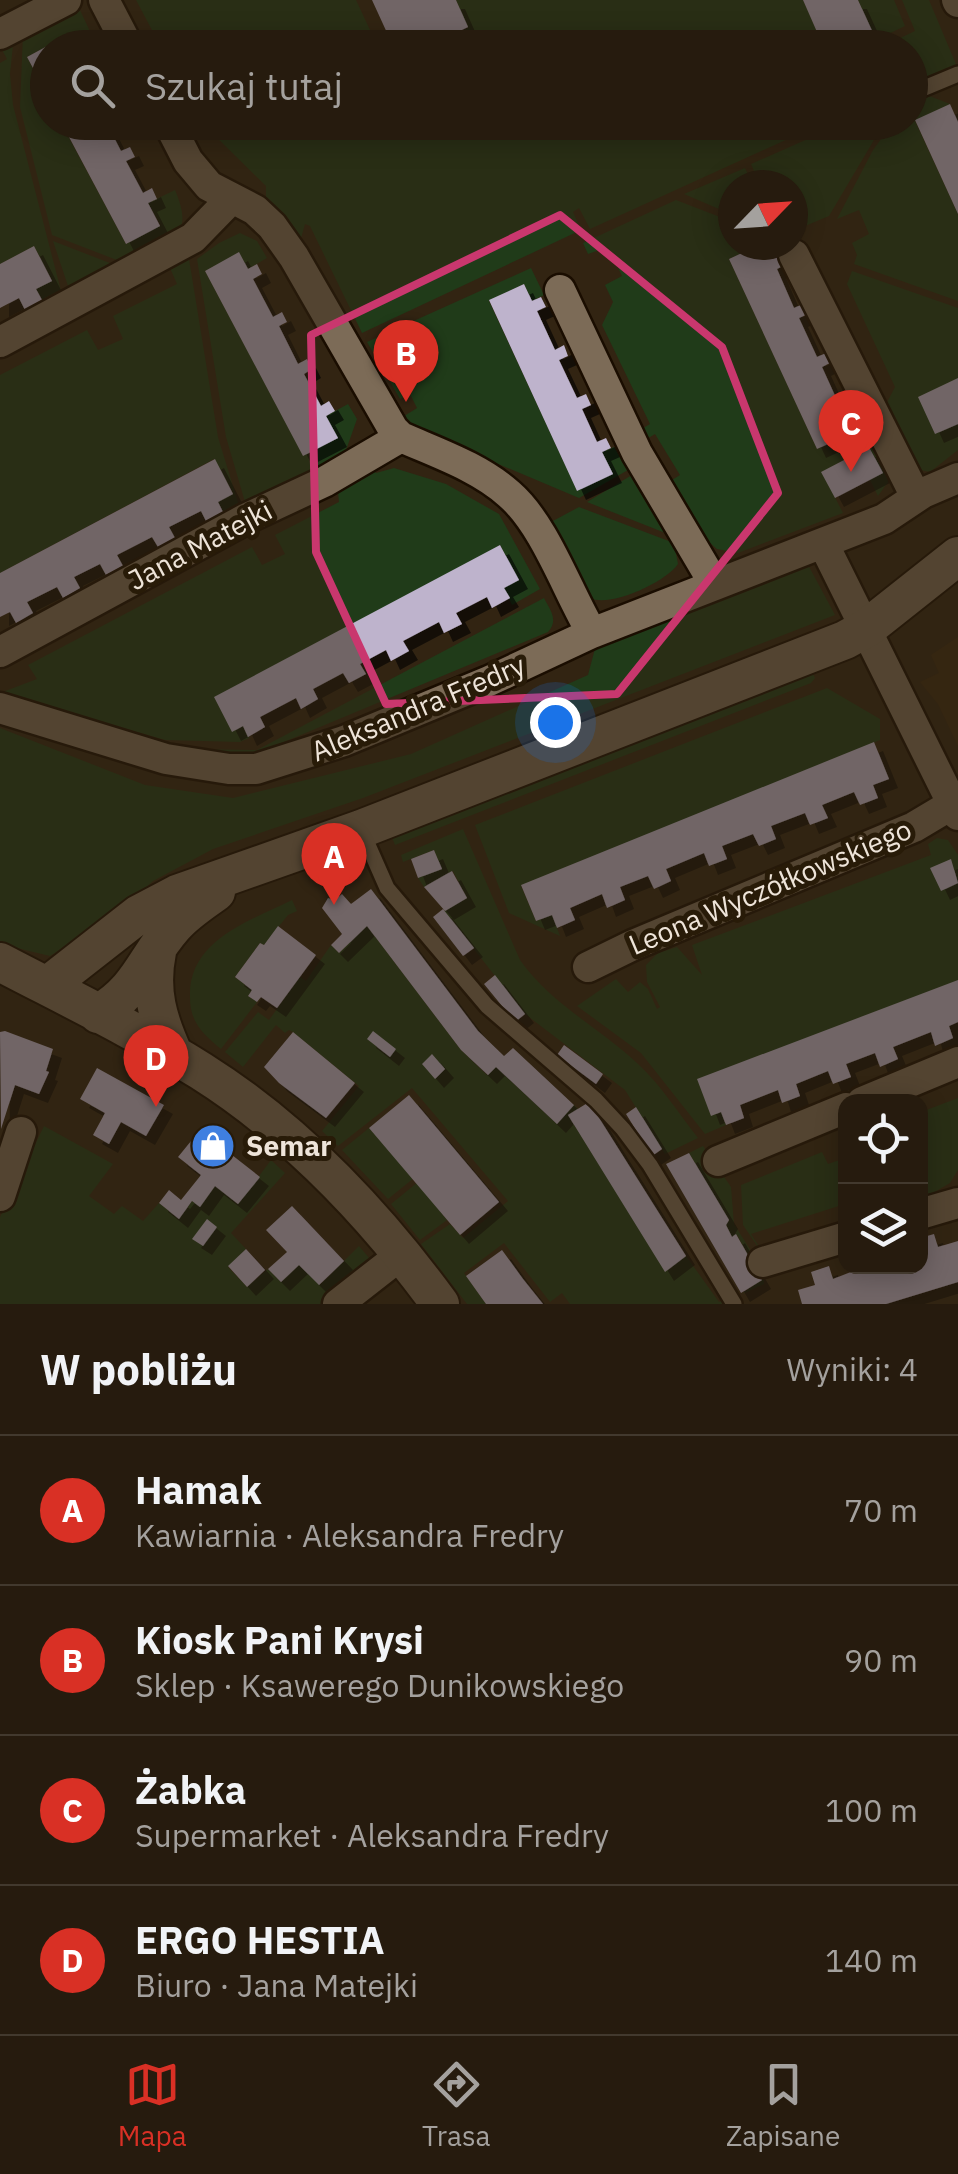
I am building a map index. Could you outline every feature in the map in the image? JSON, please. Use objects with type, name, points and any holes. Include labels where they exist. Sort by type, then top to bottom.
[{"type":"street","points":[[0,34],[66,0]]},
{"type":"street","points":[[104,0],[120,30]]},
{"type":"street","points":[[177,140],[188,161],[209,186],[255,210],[272,226],[294,256],[376,404],[401,437],[486,477],[512,496],[532,522],[592,633]]},
{"type":"street","points":[[0,342],[193,238],[232,198]]},
{"type":"street","points":[[796,260],[916,498]]},
{"type":"street","points":[[560,290],[637,453],[715,585]]},
{"type":"street","name":"Jana Matejki","points":[[0,652],[247,518],[324,482],[401,437]]},
{"type":"street","name":"Aleksandra Fredry","points":[[0,708],[166,760],[256,769],[344,742],[592,633],[823,544],[884,518],[958,478]]},
{"type":"street","points":[[823,544],[867,628]]},
{"type":"street","points":[[47,986],[156,904],[809,655],[867,628],[958,556]]},
{"type":"street","name":"Leona Wyczółkowskiego","points":[[588,968],[632,945],[955,810],[867,628]]},
{"type":"street","points":[[98,1014],[118,1002],[134,985],[174,926],[243,872]]},
{"type":"street","points":[[98,1014],[94,980],[102,954],[123,926]]},
{"type":"street","points":[[157,951],[154,998],[158,1020],[174,1055]]},
{"type":"street","points":[[0,962],[174,1055],[279,1129],[360,1204],[440,1304]]},
{"type":"street","points":[[881,1094],[958,1062]]},
{"type":"street","points":[[718,1161],[838,1111]]},
{"type":"street","points":[[0,1196],[20,1132]]},
{"type":"street","points":[[928,1211],[958,1202]]},
{"type":"street","points":[[763,1262],[838,1239]]},
{"type":"street","points":[[338,1304],[402,1254]]},
{"type":"lane","points":[[928,86],[958,74]]},
{"type":"lane","points":[[361,829],[387,888],[486,1006],[596,1100],[622,1129],[650,1165],[734,1304]]},
{"type":"highlighted area","points":[[560,215],[722,347],[778,493],[617,694],[386,704],[316,552],[311,335]]},
{"type":"shaded area","points":[[958,637],[958,746],[938,704],[920,682],[939,673],[931,655]]},
{"type":"green space","points":[[136,0],[356,0],[370,30],[152,30]]},
{"type":"green space","points":[[456,0],[803,0],[816,30],[464,30],[468,28]]},
{"type":"green space","points":[[858,0],[894,0],[905,26],[872,30]]},
{"type":"green space","points":[[902,0],[929,0],[958,69],[928,81],[928,30],[915,30]]},
{"type":"green space","points":[[79,8],[89,30],[30,30],[30,140],[70,140],[126,244],[161,225],[148,203],[175,190],[182,221],[173,238],[122,262],[52,235],[20,107],[23,33]]},
{"type":"green space","points":[[14,35],[10,74],[13,105],[61,291],[43,301],[36,289],[52,280],[34,246],[0,264],[0,63],[7,59],[0,46]]},
{"type":"green space","points":[[928,95],[950,104],[928,115]]},
{"type":"green space","points":[[219,140],[786,140],[590,229],[579,208],[573,212],[581,230],[362,333],[310,226],[305,224],[298,249],[266,210],[266,186]]},
{"type":"green space","points":[[805,140],[874,140],[829,216],[808,225],[808,170],[754,170],[751,164]]},
{"type":"green space","points":[[880,140],[924,140],[958,214],[958,301],[854,264],[857,255],[852,243],[869,234],[859,210],[837,219]]},
{"type":"green space","points":[[718,180],[718,209],[684,194]]},
{"type":"green space","points":[[676,200],[718,216],[718,260],[729,260],[817,449],[852,433],[842,411],[854,405],[886,472],[888,482],[878,496],[870,480],[868,447],[822,472],[843,513],[738,553],[717,549],[710,543],[672,480],[680,475],[655,434],[640,443],[635,433],[650,424],[602,325],[613,302],[605,285],[622,276],[608,247],[588,254],[583,243]]},
{"type":"green space","points":[[240,233],[257,241],[267,258],[248,269],[239,253],[205,271],[303,455],[337,438],[326,416],[348,404],[357,419],[345,453],[245,502],[226,437],[197,259]]},
{"type":"green space","points":[[53,241],[115,265],[68,286]]},
{"type":"green space","points":[[189,259],[218,437],[239,506],[224,513],[218,502],[233,493],[214,459],[0,573],[0,375],[87,330],[98,350],[123,339],[113,316],[177,284],[170,268]]},
{"type":"green space","points":[[531,268],[544,295],[532,301],[524,284],[489,301],[577,490],[612,474],[602,452],[614,447],[628,470],[579,498],[413,428],[401,418],[417,408],[410,394],[400,399],[367,342]]},
{"type":"green space","points":[[852,271],[958,308],[958,450],[930,472],[916,469],[883,410],[895,387],[847,284]]},
{"type":"green space","points":[[372,466],[376,473],[394,468],[446,484],[499,514],[540,589],[512,605],[504,588],[518,579],[500,545],[243,726],[249,738],[240,742],[165,740],[0,693],[37,679],[28,665],[252,547],[262,565],[285,554],[275,535],[339,502],[337,483]]},
{"type":"green space","points":[[637,472],[678,538],[587,502]]},
{"type":"green space","points":[[579,507],[674,543],[678,564],[637,592],[610,599],[590,598],[551,522]]},
{"type":"green space","points":[[806,561],[835,615],[363,798],[213,849],[153,881],[119,912],[50,956],[0,944],[0,728],[145,785],[233,798],[411,754],[588,675],[597,641]]},
{"type":"green space","points":[[544,598],[553,619],[548,632],[248,757],[177,749],[257,750]]},
{"type":"green space","points":[[811,670],[815,678],[811,683],[395,845],[391,835]]},
{"type":"green space","points":[[827,688],[880,719],[880,740],[521,886],[536,921],[552,915],[560,936],[509,913],[475,825]]},
{"type":"green space","points":[[463,829],[520,960],[546,990],[646,1072],[698,1138],[665,1154],[625,1090],[525,1014],[444,911],[467,898],[453,871],[424,887],[418,878],[441,868],[434,850],[403,862],[401,855]]},
{"type":"green space","points":[[937,838],[948,840],[958,855],[958,980],[721,1112],[726,1125],[705,1134],[641,1053],[577,1006],[616,979],[628,992],[640,982],[648,989],[657,1009],[660,1007],[647,982],[646,965],[658,953],[677,947],[702,975],[692,945],[931,855],[928,844]]},
{"type":"green space","points":[[292,900],[297,911],[288,915],[264,945],[260,943],[235,977],[252,990],[248,996],[257,1002],[221,1049],[203,1032],[192,1013],[192,977],[199,961],[224,935]]},
{"type":"green space","points":[[367,926],[461,1050],[487,1075],[496,1067],[557,1123],[574,1105],[578,1109],[568,1115],[666,1271],[686,1256],[719,1302],[725,1299],[729,1304],[570,1304],[562,1293],[550,1302],[504,1243],[464,1273],[486,1304],[467,1304],[421,1244],[450,1224],[463,1238],[508,1201],[412,1088],[338,1146],[322,1131],[359,1086],[293,1032],[285,1033],[276,1025],[243,1067],[225,1052],[258,1012],[269,1020],[300,977],[306,981],[331,945],[339,953]]},
{"type":"green space","points":[[958,1098],[958,1170],[950,1183],[928,1196],[928,1184],[928,1109]]},
{"type":"green space","points":[[44,1126],[113,1164],[89,1196],[114,1214],[122,1206],[143,1221],[159,1203],[179,1219],[192,1201],[200,1206],[215,1186],[238,1204],[271,1160],[285,1173],[231,1233],[246,1249],[228,1267],[247,1287],[268,1269],[281,1282],[299,1265],[320,1285],[359,1246],[375,1265],[325,1304],[0,1304],[0,1217]]},
{"type":"green space","points":[[369,1128],[414,1178],[388,1199],[342,1150]]},
{"type":"green space","points":[[703,1146],[731,1187],[734,1224],[763,1270],[764,1284],[742,1294],[762,1279],[737,1235],[732,1237],[726,1225],[729,1220],[689,1153]]},
{"type":"green space","points":[[822,1152],[828,1164],[838,1160],[838,1206],[751,1234],[771,1266],[743,1225],[741,1185]]},
{"type":"green space","points":[[418,1182],[447,1220],[420,1240],[391,1204]]},
{"type":"building","points":[[372,0],[456,0],[468,27],[462,30],[386,30]]},
{"type":"building","points":[[803,0],[858,0],[872,30],[816,30]]},
{"type":"building","points":[[950,104],[958,122],[958,214],[924,140],[928,140],[928,114]]},
{"type":"building","points":[[71,140],[115,140],[121,151],[130,147],[135,157],[126,161],[143,193],[152,188],[157,199],[148,203],[160,226],[126,244]]},
{"type":"building","points":[[34,246],[52,281],[36,289],[42,300],[25,310],[19,298],[0,308],[0,264]]},
{"type":"building","points":[[239,252],[248,269],[257,264],[262,274],[253,279],[273,317],[282,312],[287,322],[279,326],[298,364],[307,359],[312,369],[304,374],[321,406],[329,401],[335,411],[326,416],[338,438],[303,456],[205,271]]},
{"type":"building","points":[[729,260],[783,260],[785,265],[777,269],[794,308],[803,304],[808,314],[799,318],[817,357],[826,353],[830,363],[822,367],[837,400],[846,396],[851,407],[842,411],[852,433],[817,449]]},
{"type":"building","points":[[524,284],[532,301],[541,297],[546,307],[537,311],[555,350],[564,345],[568,356],[559,360],[577,398],[586,394],[591,405],[582,409],[597,442],[606,438],[611,448],[602,452],[613,474],[577,491],[489,300]]},
{"type":"building","points":[[958,378],[958,424],[935,434],[918,397]]},
{"type":"building","points":[[869,447],[883,473],[835,498],[821,472]]},
{"type":"building","points":[[215,459],[233,494],[218,502],[223,512],[206,521],[201,511],[169,527],[175,538],[167,543],[158,547],[152,537],[117,555],[123,566],[106,575],[100,564],[74,577],[80,588],[63,598],[57,587],[27,602],[33,613],[16,623],[10,612],[0,617],[0,573]]},
{"type":"building","points":[[500,545],[519,580],[504,588],[510,598],[492,608],[487,597],[456,613],[462,624],[444,633],[439,622],[403,641],[409,651],[391,661],[386,650],[360,664],[366,674],[349,683],[343,673],[313,689],[318,699],[301,709],[296,698],[260,717],[265,727],[248,737],[243,726],[232,732],[214,697]]},
{"type":"building","points":[[874,742],[889,779],[873,785],[878,798],[860,805],[854,792],[822,805],[828,818],[810,825],[805,813],[771,826],[776,839],[759,846],[753,834],[722,846],[727,859],[709,866],[704,853],[666,869],[671,881],[654,889],[648,876],[620,887],[625,900],[607,908],[602,894],[570,908],[575,920],[557,928],[552,915],[536,921],[521,885]]},
{"type":"building","points":[[434,850],[442,869],[418,878],[411,859]]},
{"type":"building","points":[[951,859],[958,883],[941,891],[930,868]]},
{"type":"building","points":[[452,871],[467,898],[445,911],[424,887]]},
{"type":"building","points":[[371,889],[478,1031],[504,1056],[513,1048],[574,1105],[557,1124],[496,1067],[488,1075],[461,1050],[367,926],[339,953],[331,945],[342,934],[322,908],[328,898],[335,900],[342,894],[351,904]]},
{"type":"building","points":[[443,909],[474,948],[463,956],[433,917]]},
{"type":"building","points":[[278,926],[316,955],[277,1008],[261,997],[257,1002],[248,996],[252,990],[235,977]]},
{"type":"building","points":[[495,975],[525,1014],[515,1022],[484,984]]},
{"type":"building","points":[[958,980],[958,1022],[949,1026],[953,1038],[935,1046],[931,1032],[893,1047],[898,1059],[880,1067],[875,1053],[846,1064],[851,1077],[833,1084],[828,1071],[796,1084],[800,1096],[782,1103],[778,1090],[740,1105],[744,1118],[726,1125],[721,1112],[711,1116],[697,1079]]},
{"type":"building","points":[[373,1031],[396,1049],[390,1057],[367,1039]]},
{"type":"building","points":[[0,1032],[53,1049],[46,1071],[49,1072],[39,1094],[15,1085],[1,1129]]},
{"type":"building","points":[[293,1032],[355,1083],[326,1118],[264,1067]]},
{"type":"building","points":[[564,1045],[603,1074],[596,1084],[557,1055]]},
{"type":"building","points":[[432,1054],[445,1069],[435,1079],[422,1064]]},
{"type":"building","points":[[97,1068],[164,1105],[146,1136],[121,1122],[109,1144],[93,1135],[105,1113],[80,1099]]},
{"type":"building","points":[[409,1095],[499,1202],[460,1235],[369,1128]]},
{"type":"building","points":[[589,1102],[686,1256],[665,1272],[568,1115]]},
{"type":"building","points":[[636,1107],[662,1149],[652,1156],[626,1114]]},
{"type":"building","points":[[200,1130],[260,1177],[238,1204],[215,1186],[200,1207],[192,1201],[179,1219],[159,1203],[169,1190],[181,1200],[201,1175],[178,1157]]},
{"type":"building","points":[[689,1153],[729,1220],[726,1225],[732,1237],[736,1234],[762,1280],[741,1293],[666,1164]]},
{"type":"building","points":[[292,1206],[344,1261],[319,1285],[299,1265],[281,1282],[268,1269],[287,1252],[266,1230]]},
{"type":"building","points":[[207,1219],[217,1227],[203,1246],[192,1239]]},
{"type":"building","points":[[934,1234],[938,1247],[958,1241],[958,1282],[886,1304],[802,1304],[798,1290],[815,1285],[811,1272],[829,1266],[833,1279],[846,1274],[928,1274],[928,1236]]},
{"type":"building","points":[[246,1249],[265,1270],[247,1287],[228,1266]]},
{"type":"building","points":[[502,1250],[543,1304],[486,1304],[466,1276]]},
{"type":"place","name":"Kiosk Pani Krysi","points":[[406,402]]},
{"type":"place","name":"Żabka","points":[[851,472]]},
{"type":"place","name":"Hamak","points":[[334,905]]},
{"type":"place","name":"ERGO HESTIA","points":[[156,1107]]},
{"type":"place","name":"Semar","points":[[213,1146]]}]
